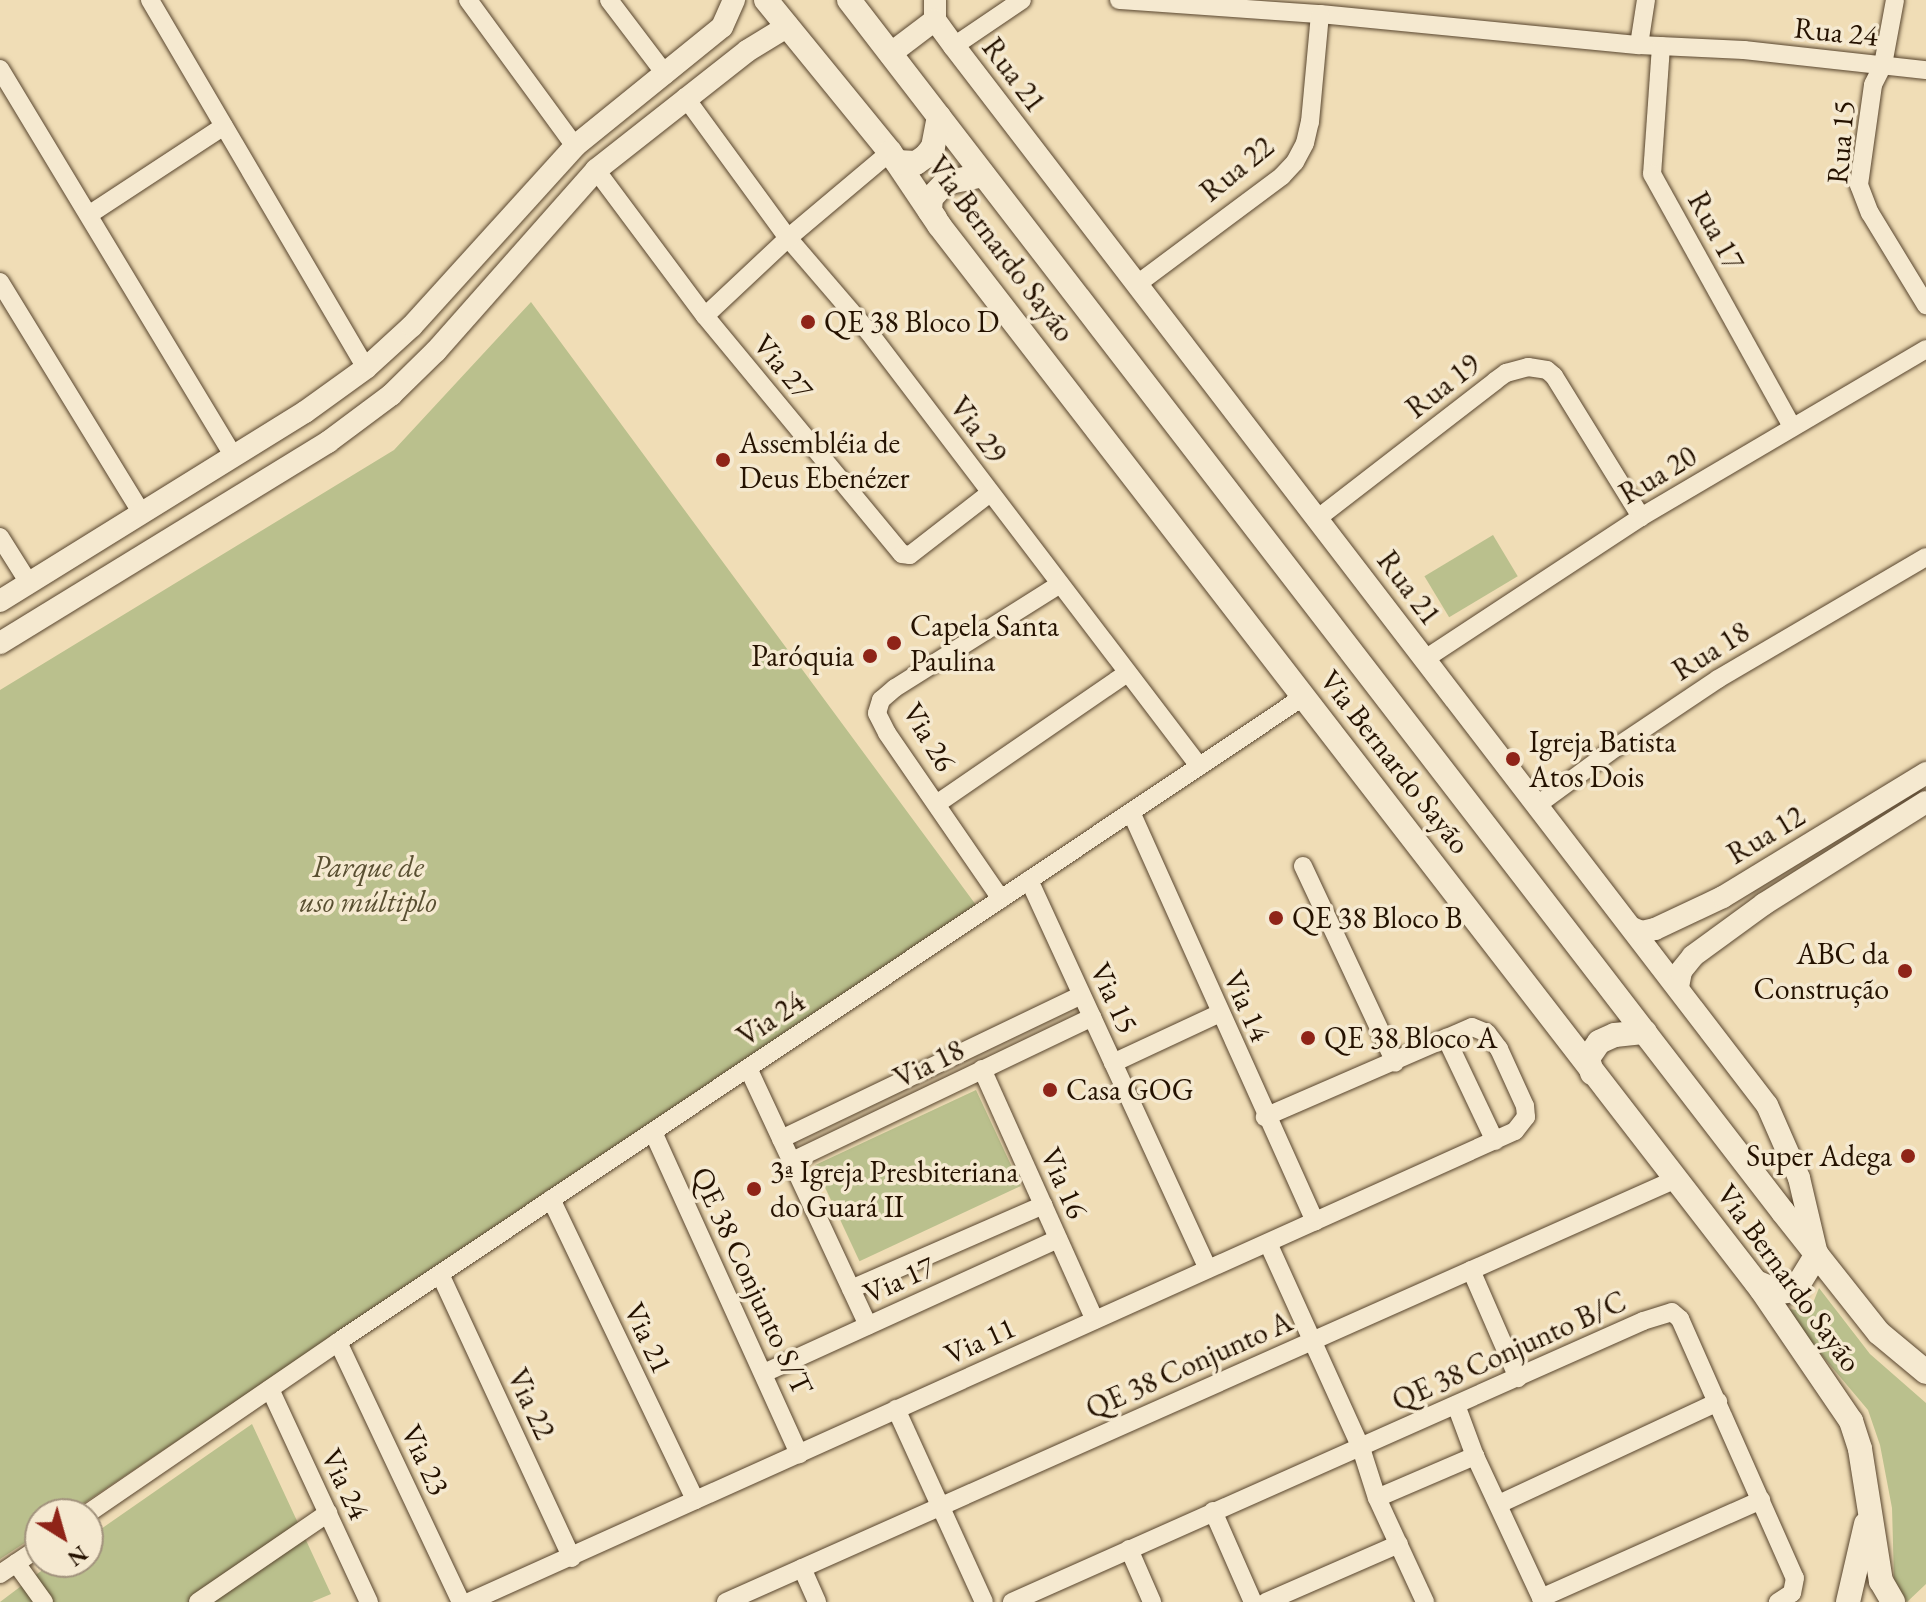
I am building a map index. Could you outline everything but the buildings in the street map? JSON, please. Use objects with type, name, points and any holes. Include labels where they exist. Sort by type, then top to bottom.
[{"type":"main road","name":"Via Bernardo Sayão","points":[[766,0],[894,157],[939,225],[1756,1282],[1851,1421],[1881,1581],[1893,1602]]},
{"type":"main road","name":"Via Bernardo Sayão","points":[[849,0],[1783,1212],[1879,1333],[1926,1372]]},
{"type":"main road","points":[[894,157],[916,163],[926,156],[933,147],[939,117]]},
{"type":"main road","points":[[939,225],[930,211],[934,193],[951,180],[983,175]]},
{"type":"main road","points":[[1592,1073],[1588,1058],[1599,1042],[1615,1035],[1645,1032]]},
{"type":"main road","points":[[1756,1282],[1779,1292],[1795,1290],[1817,1254]]},
{"type":"main road","points":[[1848,1602],[1869,1506]]},
{"type":"street","points":[[150,0],[366,368]]},
{"type":"street","points":[[468,0],[575,146]]},
{"type":"street","points":[[609,0],[666,75]]},
{"type":"street","points":[[0,601],[234,457],[366,368],[461,273],[575,146],[722,27],[734,0]]},
{"type":"street","points":[[954,46],[1022,0]]},
{"type":"street","name":"Rua 24","points":[[1119,0],[1320,14],[1639,45],[1744,50],[1926,70]]},
{"type":"street","points":[[1639,45],[1646,0]]},
{"type":"street","name":"Rua 15","points":[[1895,0],[1883,65],[1873,85],[1860,192],[1926,305]]},
{"type":"street","points":[[890,54],[935,10]]},
{"type":"street","name":"Rua 21","points":[[935,10],[954,46],[1767,1105],[1799,1178],[1817,1254]]},
{"type":"street","name":"Rua 22","points":[[1136,285],[1282,176],[1295,162],[1305,143],[1310,122],[1320,14]]},
{"type":"street","points":[[0,643],[328,442],[391,395],[596,170],[685,97],[747,51],[788,26]]},
{"type":"street","name":"Rua 17","points":[[1661,46],[1652,174],[1792,427]]},
{"type":"street","points":[[0,69],[234,457]]},
{"type":"street","points":[[685,97],[788,238]]},
{"type":"street","points":[[90,214],[224,126]]},
{"type":"street","points":[[705,316],[788,238],[894,157]]},
{"type":"street","name":"Via 27","points":[[596,170],[705,316],[902,554],[910,555],[990,493]]},
{"type":"street","name":"Via 29","points":[[788,238],[868,331],[1199,766]]},
{"type":"street","points":[[480,249],[506,271]]},
{"type":"street","points":[[461,273],[476,280],[487,293]]},
{"type":"street","points":[[0,282],[142,514]]},
{"type":"street","name":"Rua 20","points":[[1425,659],[1641,517],[1926,349]]},
{"type":"street","name":"Rua 19","points":[[1318,518],[1506,373],[1528,367],[1547,370],[1554,376],[1641,517]]},
{"type":"street","points":[[0,537],[29,583]]},
{"type":"street","name":"Rua 18","points":[[1536,806],[1718,679],[1926,557]]},
{"type":"street","name":"Via 26","points":[[1001,899],[877,713],[881,700],[895,688],[1060,584]]},
{"type":"street","points":[[938,803],[1127,673]]},
{"type":"street","name":"Via 24","points":[[104,1502],[338,1342],[1303,697]]},
{"type":"street","name":"Rua 12","points":[[1632,928],[1642,932],[1655,929],[1713,902],[1926,773]]},
{"type":"street","name":"Rua 12","points":[[1678,987],[1681,971],[1693,956],[1764,904],[1926,802]]},
{"type":"street","name":"Via 14","points":[[1131,812],[1265,1117],[1315,1222]]},
{"type":"street","points":[[1303,866],[1395,1062]]},
{"type":"street","name":"Via 15","points":[[1029,880],[1208,1269]]},
{"type":"street","name":"Via 18","points":[[781,1139],[1081,995]]},
{"type":"street","points":[[1113,1063],[1220,1013]]},
{"type":"street","name":"Via 18","points":[[792,1161],[1092,1017]]},
{"type":"street","name":"Via 11","points":[[469,1602],[1515,1131],[1524,1123],[1525,1106],[1492,1039],[1472,1027],[1446,1038]]},
{"type":"street","points":[[1265,1117],[1446,1038],[1495,1141]]},
{"type":"street","points":[[748,1068],[868,1325]]},
{"type":"street","name":"Via 16","points":[[982,1069],[1095,1320]]},
{"type":"street","name":"QE 38 Conjunto S/T","points":[[653,1132],[799,1454]]},
{"type":"street","points":[[1783,1212],[1799,1178]]},
{"type":"street","name":"QE 38 Conjunto A","points":[[726,1602],[1676,1179]]},
{"type":"street","name":"Via 21","points":[[551,1199],[695,1500]]},
{"type":"street","name":"Via 17","points":[[851,1289],[1043,1205]]},
{"type":"street","name":"Via 17","points":[[764,1373],[1058,1239]]},
{"type":"street","points":[[1268,1243],[1361,1448],[1377,1498],[1425,1602]]},
{"type":"street","points":[[1471,1270],[1518,1378]]},
{"type":"street","name":"Via 22","points":[[440,1274],[572,1558]]},
{"type":"street","name":"QE 38 Conjunto B/C","points":[[1012,1602],[1659,1314],[1672,1312],[1680,1319],[1718,1402]]},
{"type":"street","name":"Via 23","points":[[338,1342],[461,1602]]},
{"type":"street","name":"Via 24","points":[[270,1389],[369,1602]]},
{"type":"street","points":[[1499,1504],[1718,1402],[1795,1578],[1784,1598]]},
{"type":"street","points":[[1456,1405],[1475,1456],[1542,1600],[1761,1500]]},
{"type":"street","points":[[896,1409],[984,1602]]},
{"type":"street","points":[[1377,1498],[1475,1456]]},
{"type":"street","points":[[1213,1511],[1253,1602]]},
{"type":"street","points":[[198,1602],[328,1513]]},
{"type":"street","points":[[1266,1602],[1399,1544]]},
{"type":"street","points":[[1129,1549],[1152,1602]]},
{"type":"street","points":[[0,1574],[24,1558]]},
{"type":"street","points":[[16,1563],[44,1602]]},
{"type":"street","points":[[802,1568],[817,1602]]},
{"type":"green space","name":"Parque de uso múltiplo","points":[[531,302],[976,905],[92,1498],[24,1498],[24,1543],[0,1559],[0,690],[394,450]]},
{"type":"green space","points":[[1493,535],[1518,576],[1449,617],[1424,576]]},
{"type":"green space","points":[[976,1090],[1021,1186],[859,1261],[815,1165]]},
{"type":"green space","points":[[1819,1288],[1870,1354],[1926,1403],[1926,1584],[1907,1602],[1894,1579],[1892,1508],[1880,1445],[1868,1410],[1782,1308],[1803,1311],[1813,1303]]},
{"type":"green space","points":[[252,1424],[331,1594],[312,1602],[0,1602],[32,1578],[104,1578],[104,1527]]},
{"type":"place","name":"QE 38 Bloco D","points":[[808,322]]},
{"type":"place","name":"Assembléia de Deus Ebenézer","points":[[723,460]]},
{"type":"place","name":"Capela Santa Paulina","points":[[894,643]]},
{"type":"place","name":"Paróquia","points":[[870,656]]},
{"type":"place","name":"Igreja Batista Atos Dois","points":[[1513,759]]},
{"type":"place","name":"QE 38 Bloco B","points":[[1276,918]]},
{"type":"place","name":"ABC da Construção","points":[[1905,971]]},
{"type":"place","name":"QE 38 Bloco A","points":[[1308,1038]]},
{"type":"place","name":"Casa GOG","points":[[1050,1090]]},
{"type":"place","name":"Super Adega","points":[[1908,1156]]},
{"type":"place","name":"3ª Igreja Presbiteriana do Guará II","points":[[754,1189]]}]
